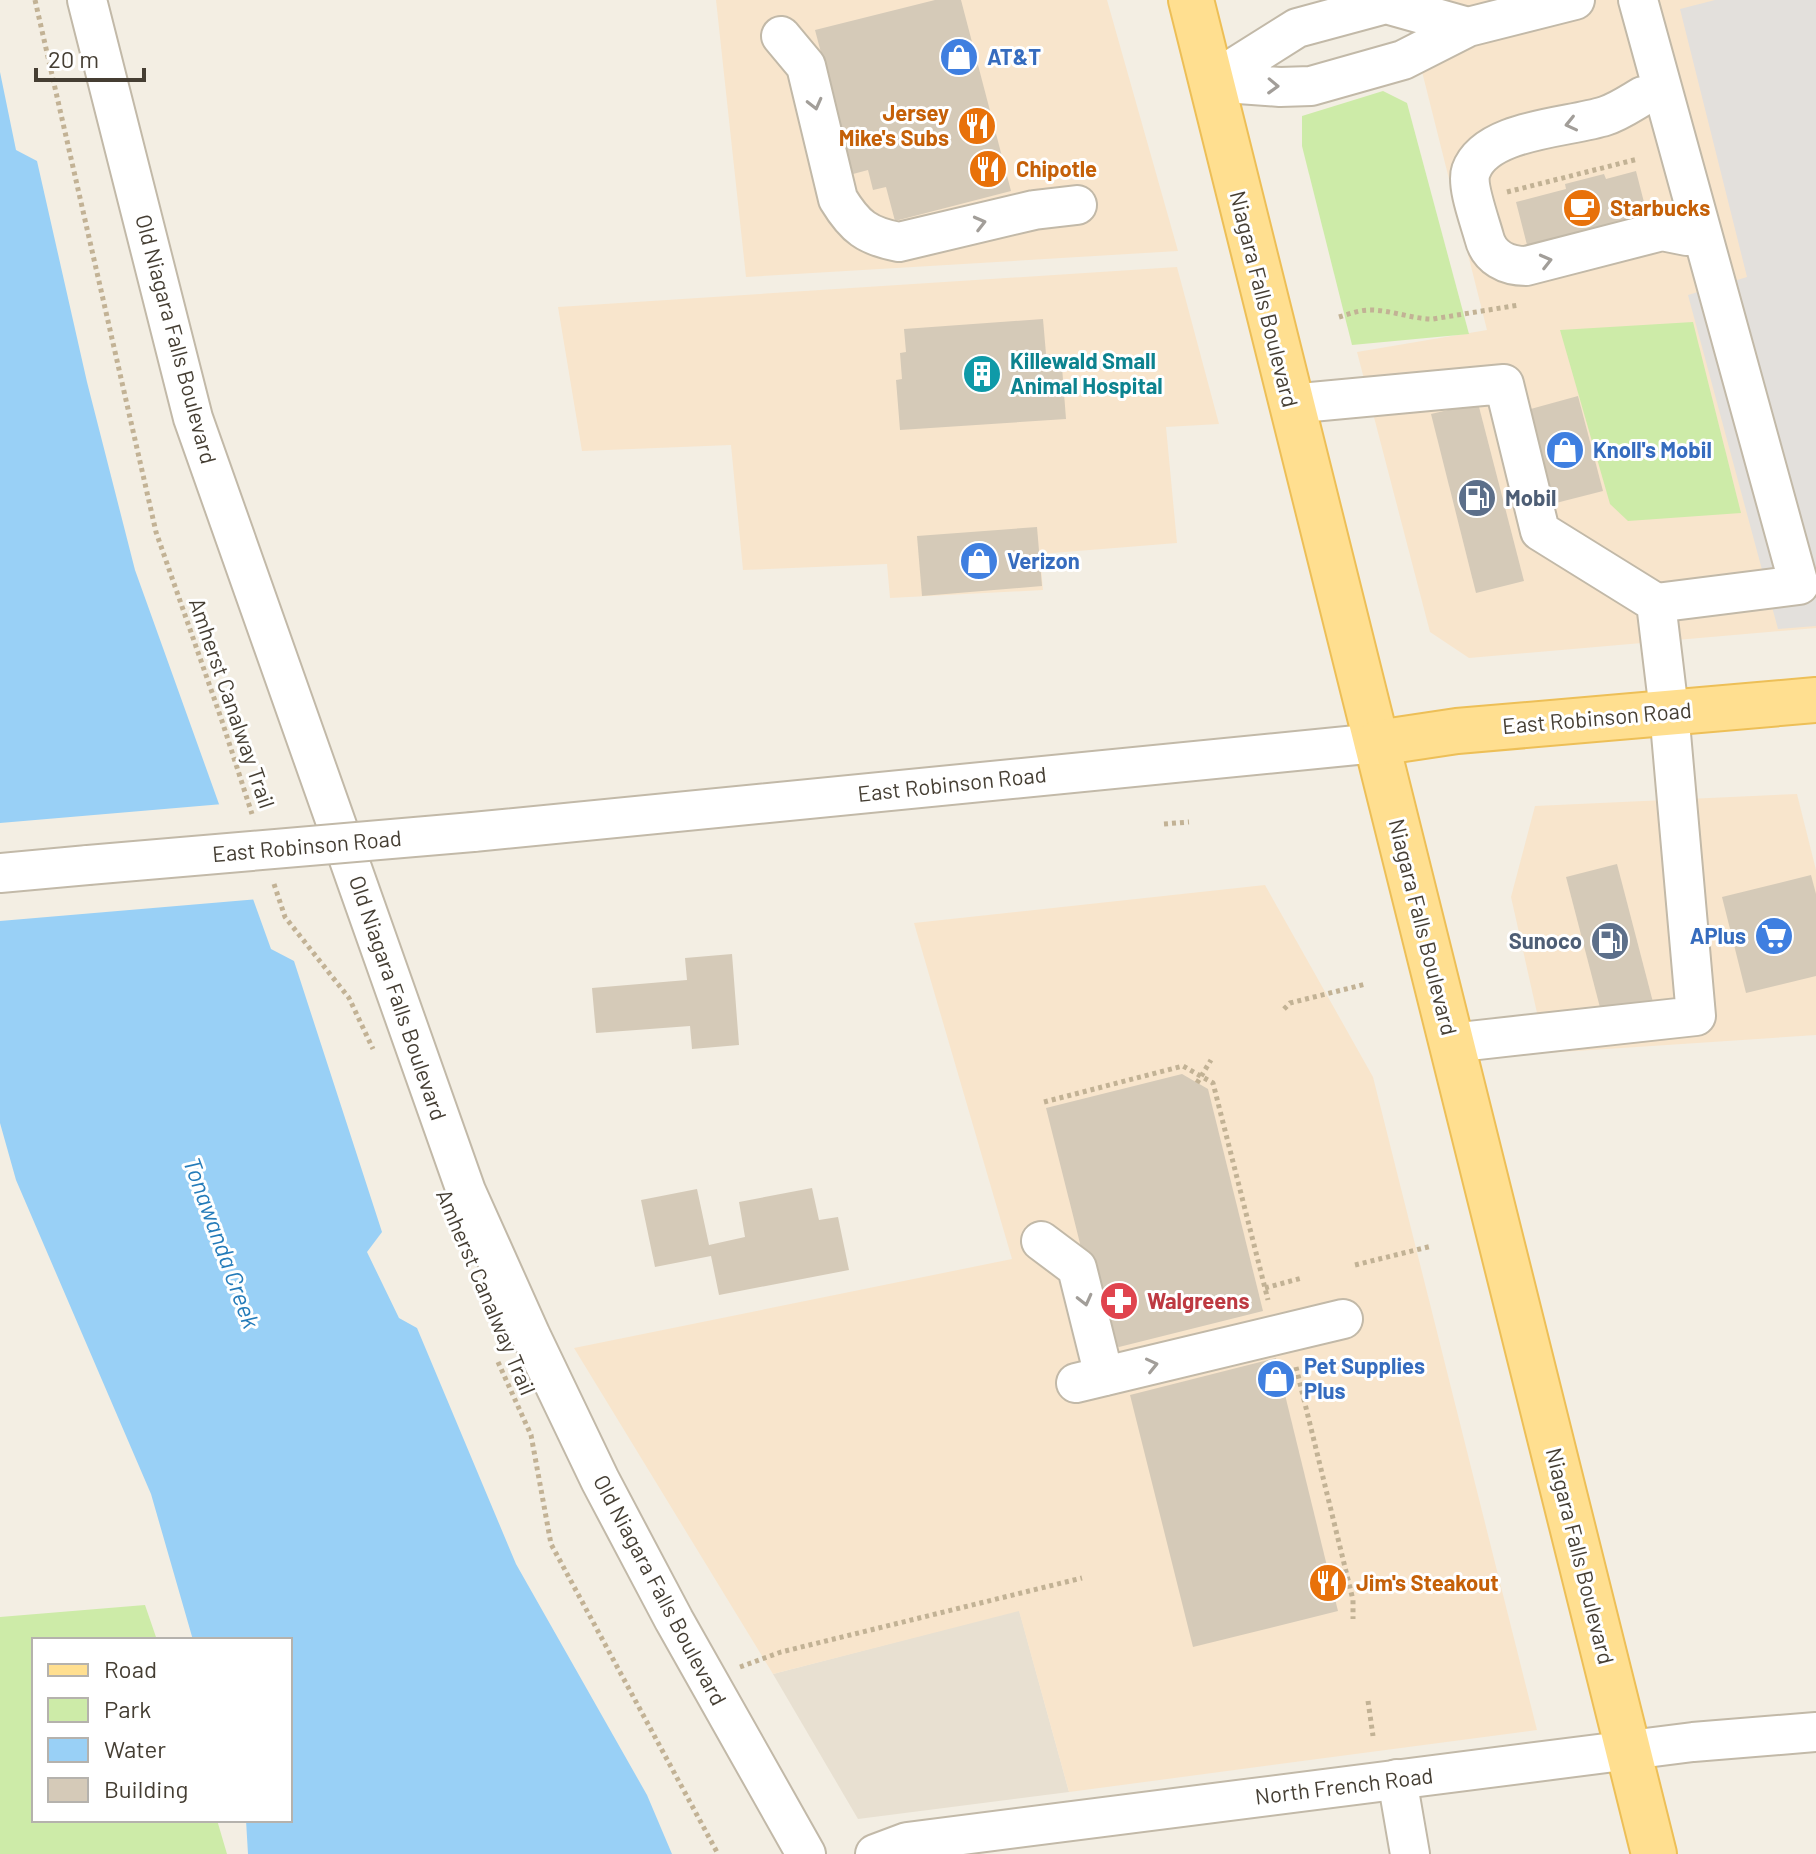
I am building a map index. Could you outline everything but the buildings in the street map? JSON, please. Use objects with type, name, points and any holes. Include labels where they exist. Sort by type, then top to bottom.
[{"type":"main road","name":"Niagara Falls Boulevard","points":[[1191,0],[1654,1854]]},
{"type":"main road","name":"East Robinson Road","points":[[1377,743],[1457,731],[1816,700]]},
{"type":"street","name":"Old Niagara Falls Boulevard","points":[[87,0],[193,418],[466,1191],[600,1480],[674,1620],[806,1854]]},
{"type":"street","points":[[1211,82],[1311,86],[1403,60],[1468,27],[1575,0]]},
{"type":"street","points":[[1290,404],[1504,384],[1540,531],[1656,603],[1799,585],[1638,0]]},
{"type":"street","points":[[1211,82],[1297,28],[1386,4],[1468,27]]},
{"type":"street","points":[[781,36],[806,66],[838,199],[847,215],[861,229],[878,238],[899,242],[1034,210],[1077,205]]},
{"type":"street","points":[[1643,96],[1607,116],[1515,137],[1493,145],[1480,156],[1470,173],[1486,245],[1510,266],[1526,266],[1662,231],[1687,236]]},
{"type":"street","points":[[1451,1043],[1696,1016],[1669,711],[1656,603]]},
{"type":"street","name":"East Robinson Road","points":[[0,873],[473,832],[1377,743]]},
{"type":"street","points":[[1041,1241],[1077,1268],[1090,1379],[1343,1319]]},
{"type":"street","name":"North French Road","points":[[875,1854],[907,1842],[1693,1742],[1816,1732]]},
{"type":"street","points":[[1397,1779],[1410,1854]]},
{"type":"path","name":"Amherst Canalway Trail","points":[[35,0],[156,532],[256,827]]},
{"type":"path","points":[[1510,205],[1507,192],[1638,159]]},
{"type":"path","points":[[1339,317],[1373,310],[1433,319],[1523,304]]},
{"type":"path","points":[[1164,824],[1189,822]]},
{"type":"path","points":[[271,872],[285,917],[349,998],[374,1050]]},
{"type":"path","points":[[1284,1009],[1290,1003],[1366,984]]},
{"type":"path","points":[[1197,1083],[1211,1060]]},
{"type":"path","points":[[1044,1102],[1183,1066],[1213,1083],[1270,1308]]},
{"type":"path","points":[[1355,1265],[1432,1246]]},
{"type":"path","points":[[1265,1288],[1302,1278]]},
{"type":"path","name":"Amherst Canalway Trail","points":[[493,1350],[531,1435],[551,1544],[718,1854]]},
{"type":"path","points":[[1293,1355],[1353,1600],[1353,1619]]},
{"type":"path","points":[[727,1671],[781,1652],[1082,1578]]},
{"type":"path","points":[[1368,1701],[1373,1736]]},
{"type":"shaded area","points":[[716,0],[1107,0],[1178,251],[746,277]]},
{"type":"shaded area","points":[[1404,0],[1816,0],[1816,628],[1469,658],[1430,632],[1357,352],[1487,330]]},
{"type":"shaded area","points":[[1715,0],[1816,0],[1816,626],[1778,629],[1688,295],[1747,277],[1680,9]]},
{"type":"shaded area","points":[[1177,267],[1219,424],[1166,427],[1177,543],[1040,554],[1043,590],[890,598],[887,564],[743,570],[731,445],[582,451],[558,307]]},
{"type":"shaded area","points":[[1797,794],[1816,870],[1816,1035],[1546,1053],[1511,897],[1535,806]]},
{"type":"shaded area","points":[[1265,885],[1373,1077],[1537,1730],[1069,1792],[1019,1611],[773,1674],[574,1348],[1012,1259],[914,923]]},
{"type":"shaded area","points":[[1019,1610],[1069,1792],[858,1819],[773,1674]]},
{"type":"green space","points":[[1383,91],[1407,103],[1469,334],[1352,345],[1302,146],[1302,116]]},
{"type":"green space","points":[[1693,322],[1741,513],[1628,521],[1610,504],[1560,330]]},
{"type":"green space","points":[[145,1605],[156,1638],[32,1638],[32,1822],[218,1822],[227,1854],[0,1854],[0,1617]]},
{"type":"water","name":"Tonawanda Creek","points":[[0,72],[16,150],[37,161],[87,382],[135,570],[271,949],[294,961],[382,1232],[367,1252],[399,1318],[417,1328],[516,1564],[647,1795],[672,1854],[248,1854],[246,1822],[292,1822],[292,1638],[192,1638],[151,1494],[16,1180],[0,1123]]},
{"type":"pier","points":[[223,804],[258,899],[0,921],[0,823]]},
{"type":"place","name":"AT&T","points":[[959,57]]},
{"type":"place","name":"Jersey Mike's Subs","points":[[977,126]]},
{"type":"place","name":"Chipotle","points":[[988,169]]},
{"type":"place","name":"Starbucks","points":[[1582,208]]},
{"type":"place","name":"Killewald Small Animal Hospital","points":[[982,374]]},
{"type":"place","name":"Knoll's Mobil","points":[[1565,450]]},
{"type":"place","name":"Mobil","points":[[1477,498]]},
{"type":"place","name":"Verizon","points":[[979,561]]},
{"type":"place","name":"APlus","points":[[1774,936]]},
{"type":"place","name":"Sunoco","points":[[1610,941]]},
{"type":"place","name":"Walgreens","points":[[1119,1301]]},
{"type":"place","name":"Pet Supplies Plus","points":[[1276,1379]]},
{"type":"place","name":"Jim's Steakout","points":[[1328,1583]]}]
